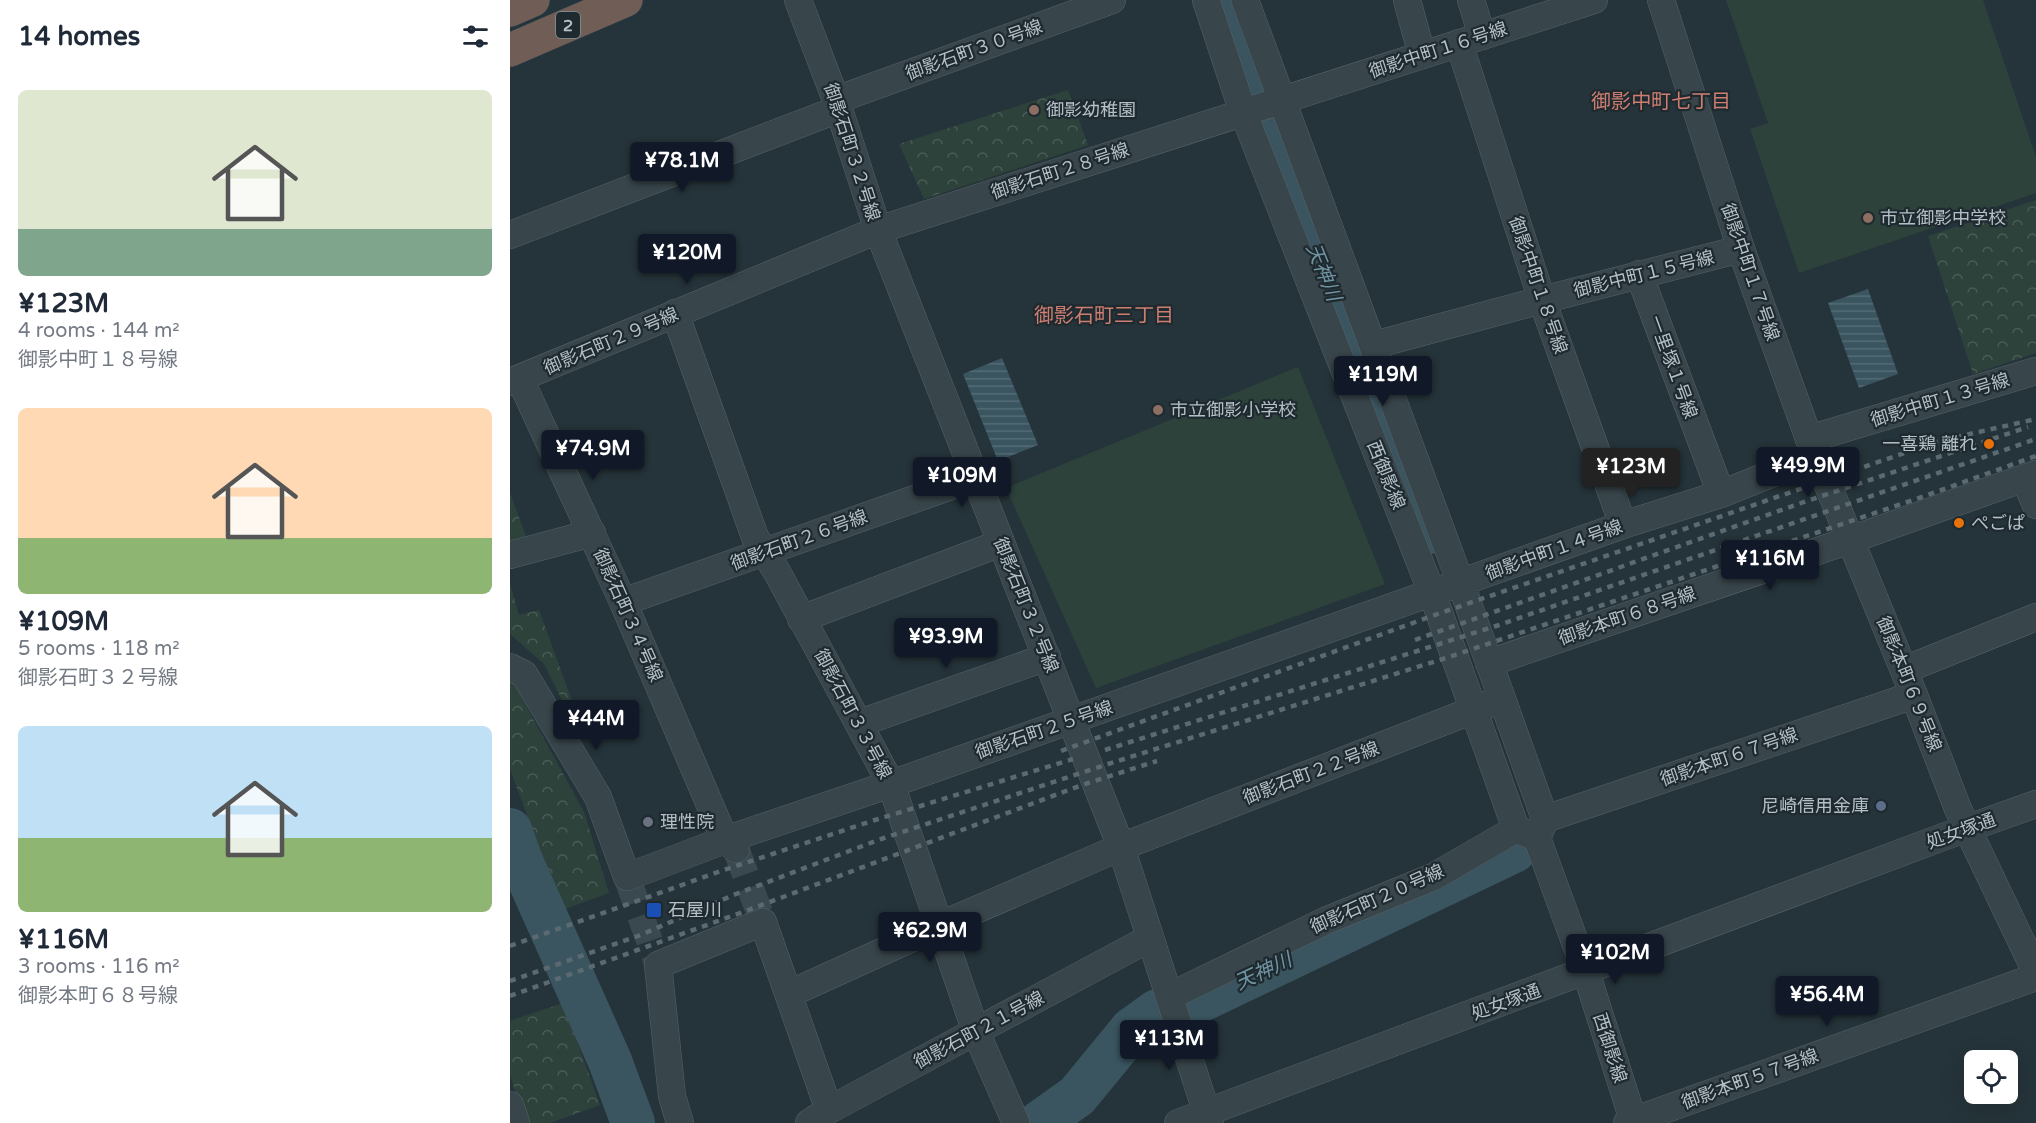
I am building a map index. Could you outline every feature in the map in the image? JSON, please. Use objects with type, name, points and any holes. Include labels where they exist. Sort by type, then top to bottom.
[{"type":"highway","name":"2","points":[[510,10],[533,0]]},
{"type":"highway","name":"2","points":[[510,50],[626,0]]},
{"type":"street","name":"御影石町３２号線","points":[[798,0],[837,105],[878,230],[1121,847],[1208,1118]]},
{"type":"street","name":"御影石町３０号線","points":[[510,235],[837,105],[1112,0]]},
{"type":"street","name":"西御影線","points":[[1206,0],[1374,345],[1502,700],[1532,828]]},
{"type":"street","name":"西御影線","points":[[1245,0],[1260,107],[1473,710],[1532,828],[1586,972],[1631,1122]]},
{"type":"street","points":[[1407,0],[1422,55]]},
{"type":"street","name":"御影中町１８号線","points":[[1471,0],[1470,40],[1542,300],[1623,525]]},
{"type":"street","name":"御影中町１６号線","points":[[1260,107],[1594,0]]},
{"type":"street","name":"御影中町１７号線","points":[[1661,0],[1741,249],[1813,447],[1850,540]]},
{"type":"street","name":"御影石町２８号線","points":[[878,230],[1260,107]]},
{"type":"street","name":"御影石町２９号線","points":[[515,381],[878,230]]},
{"type":"street","name":"御影中町１５号線","points":[[1374,345],[1741,249]]},
{"type":"street","name":"一里塚１号線","points":[[1639,274],[1720,494]]},
{"type":"street","name":"御影石町３３号線","points":[[675,313],[755,537],[777,572],[891,784],[976,1032],[1016,1123]]},
{"type":"street","name":"御影中町１３号線","points":[[1813,447],[2036,371]]},
{"type":"street","name":"御影石町３４号線","points":[[515,381],[592,532],[731,844]]},
{"type":"street","name":"御影中町１４号線","points":[[1461,584],[1623,525],[1720,494],[1813,447]]},
{"type":"street","points":[[2030,476],[2036,505]]},
{"type":"street","name":"御影本町６８号線","points":[[1489,663],[2030,476]]},
{"type":"street","name":"御影石町２６号線","points":[[623,602],[974,478]]},
{"type":"street","points":[[510,555],[592,532]]},
{"type":"street","name":"御影本町６９号線","points":[[1850,540],[1967,828],[2034,963]]},
{"type":"street","points":[[801,619],[1002,543]]},
{"type":"street","name":"御影石町２５号線","points":[[510,667],[524,674],[598,798],[627,877],[731,844],[891,784],[1461,584]]},
{"type":"street","points":[[1904,670],[2036,617]]},
{"type":"street","points":[[860,723],[1047,657]]},
{"type":"street","name":"御影本町６７号線","points":[[1532,828],[1914,695]]},
{"type":"street","name":"御影石町２２号線","points":[[789,994],[1121,847],[1502,700]]},
{"type":"street","name":"処女塚通","points":[[1178,1123],[1208,1118],[1586,972],[2036,804]]},
{"type":"street","name":"御影石町２０号線","points":[[1172,1004],[1325,921],[1433,877],[1532,828]]},
{"type":"street","points":[[680,1123],[672,1096],[658,965],[763,922],[789,994],[819,1116]]},
{"type":"street","name":"御影石町２１号線","points":[[819,1116],[1150,938]]},
{"type":"street","name":"御影本町５７号線","points":[[1631,1122],[2034,963]]},
{"type":"street","points":[[510,1105],[516,1123]]},
{"type":"green space","name":"市立御影中学校","points":[[1726,0],[1983,0],[2036,157],[2036,193],[1799,273],[1750,129],[1768,123]]},
{"type":"green space","points":[[1068,90],[1088,145],[924,199],[899,144]]},
{"type":"green space","points":[[2036,200],[2036,353],[1973,374],[1928,236]]},
{"type":"green space","points":[[1298,367],[1385,584],[1096,688],[1006,488]]},
{"type":"green space","points":[[510,493],[527,539],[510,543]]},
{"type":"green space","points":[[510,584],[519,615],[539,610],[572,701],[564,704],[544,664],[510,634]]},
{"type":"green space","points":[[510,683],[514,684],[584,812],[609,893],[562,910],[510,769]]},
{"type":"green space","points":[[563,1003],[600,1105],[550,1123],[524,1123],[510,1074],[510,1021]]},
{"type":"water","points":[[1868,289],[1898,374],[1859,388],[1828,303]]},
{"type":"water","points":[[1002,358],[1038,445],[998,461],[963,374]]},
{"type":"waterway","name":"天神川","points":[[1222,0],[1253,98],[1429,532]]},
{"type":"waterway","name":"石屋川","points":[[510,830],[521,861],[610,1061],[633,1123]]},
{"type":"waterway","name":"天神川","points":[[1039,1123],[1077,1096],[1132,1029],[1157,1011],[1189,1006],[1514,851]]},
{"type":"tunnel","points":[[736,849],[763,922]]},
{"type":"tunnel","points":[[627,877],[658,965]]},
{"type":"railway","points":[[1061,751],[1432,616],[1939,441],[2036,419]]},
{"type":"railway","points":[[1415,640],[1801,503],[2028,427]]},
{"type":"railway","points":[[1105,750],[1496,626],[2036,439]]},
{"type":"railway","points":[[510,981],[638,936],[736,894],[881,839],[1108,764],[1446,658],[1922,497],[2036,456]]},
{"type":"railway","points":[[510,946],[724,870],[875,820],[1073,759]]},
{"type":"railway","points":[[510,996],[743,912],[1082,785],[1157,761]]},
{"type":"place","name":"御影幼稚園","points":[[1034,110]]},
{"type":"place","name":"市立御影中学校","points":[[1868,218]]},
{"type":"place","name":"市立御影小学校","points":[[1158,410]]},
{"type":"place","name":"一喜鶏 離れ","points":[[1989,444]]},
{"type":"place","name":"ぺごぱ","points":[[1959,523]]},
{"type":"place","name":"尼崎信用金庫","points":[[1881,806]]},
{"type":"place","name":"理性院","points":[[648,822]]},
{"type":"place","name":"石屋川","points":[[654,910]]},
{"type":"district","name":"御影中町七丁目","points":[[1661,101]]},
{"type":"district","name":"御影石町三丁目","points":[[1104,315]]}]
